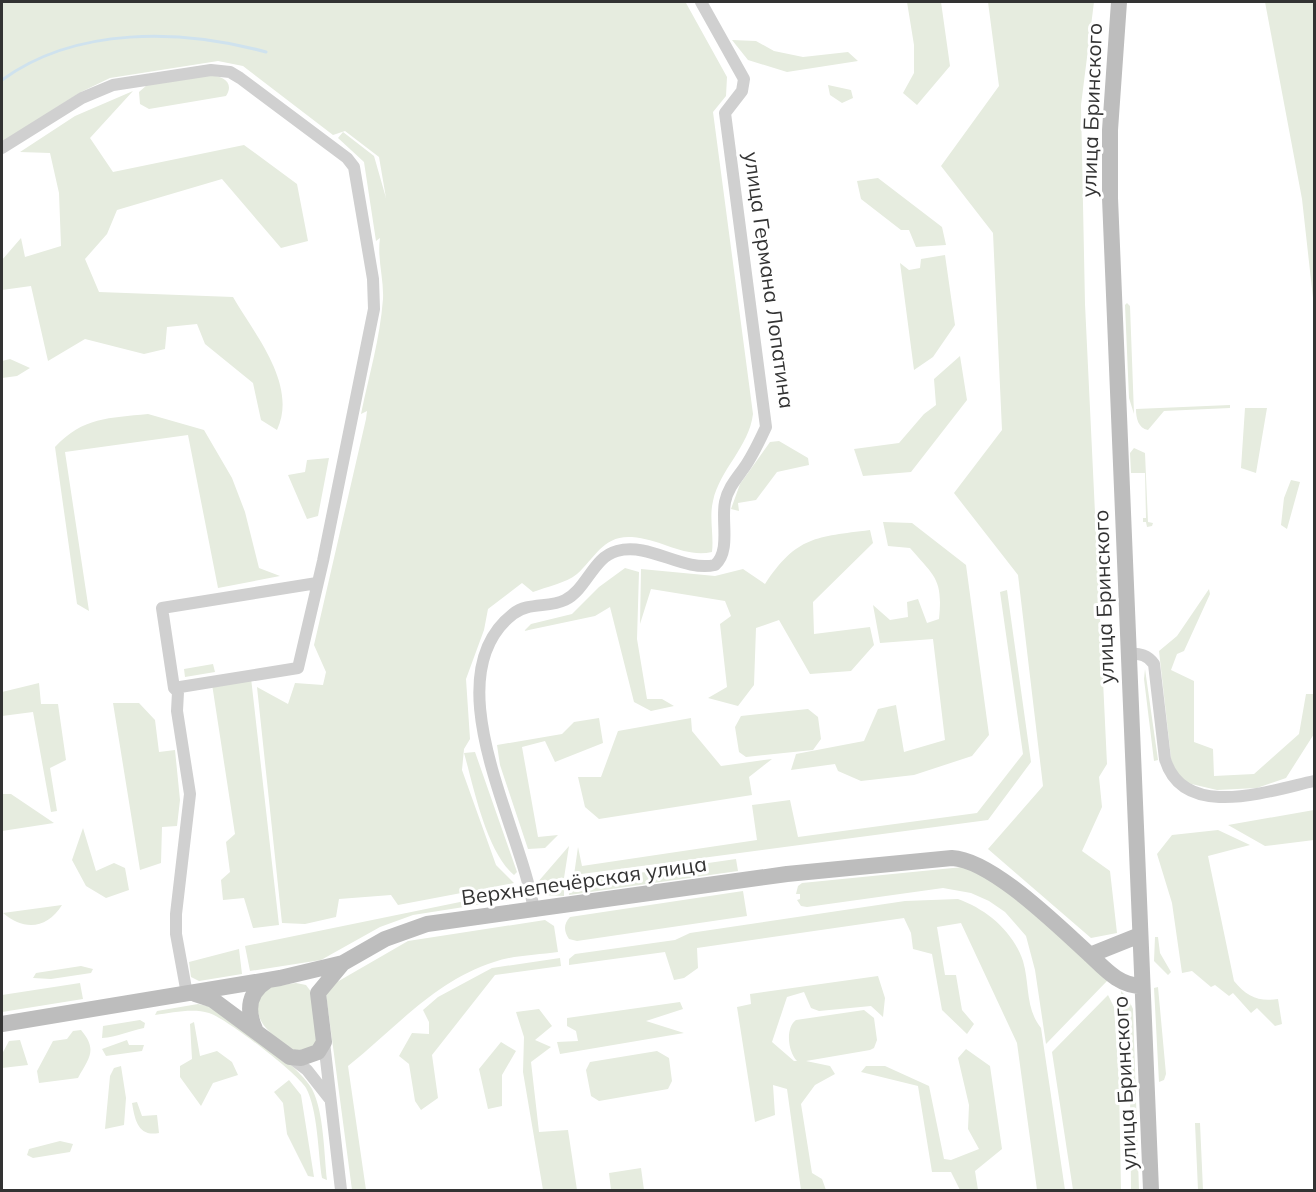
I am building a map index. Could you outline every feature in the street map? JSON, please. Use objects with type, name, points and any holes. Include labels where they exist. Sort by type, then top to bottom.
[{"type":"street","name":"улица Германа Лопатина","points":[[534,910],[526,867],[489,756],[478,697],[482,664],[493,639],[512,614],[521,609],[558,603],[576,593],[598,565],[616,551],[637,550],[696,566],[715,565],[724,553],[722,519],[725,498],[757,447],[766,427],[725,113],[742,91],[744,79],[701,2]]},
{"type":"street","name":"улица Бринского","points":[[1119,2],[1110,130],[1110,198],[1151,1191]]},
{"type":"street","points":[[2,148],[94,92],[128,83],[220,70],[240,78],[348,158],[354,167],[373,279],[374,309],[298,668],[174,688]]},
{"type":"street","points":[[317,584],[162,608],[174,688],[178,692],[177,711],[190,794],[176,914],[181,960],[189,994],[213,1000],[255,1029],[307,1070],[330,1099]]},
{"type":"street","points":[[1128,653],[1140,654],[1149,658],[1154,664],[1165,759],[1169,773],[1188,791],[1206,795],[1238,796],[1314,781]]},
{"type":"street","name":"Верхнепечёрская улица","points":[[2,1024],[293,975],[343,963],[406,930],[427,924],[787,874],[966,859],[978,864],[1034,906],[1121,981],[1130,986],[1142,986]]},
{"type":"street","points":[[1090,955],[1140,935]]},
{"type":"street","points":[[318,993],[343,963]]},
{"type":"street","points":[[293,975],[311,981],[318,993],[341,1191]]},
{"type":"street","points":[[255,1029],[251,1020],[251,998],[255,988],[268,980]]},
{"type":"street","points":[[290,1057],[310,1056],[318,1052],[324,1042]]},
{"type":"shaded area","points":[[2,2],[686,3],[727,77],[726,96],[713,112],[753,414],[746,437],[722,479],[713,501],[712,552],[692,552],[643,538],[622,537],[600,549],[572,577],[533,592],[522,583],[488,609],[484,630],[466,679],[470,739],[464,749],[462,770],[496,865],[514,883],[398,905],[391,895],[339,899],[336,917],[305,924],[282,923],[257,687],[288,704],[295,683],[323,685],[326,672],[314,645],[366,419],[367,411],[361,414],[377,343],[383,299],[380,238],[376,241],[364,162],[338,138],[343,132],[374,156],[386,198],[379,157],[345,131],[333,135],[243,66],[218,61],[110,78],[81,92],[2,142]]},
{"type":"shaded area","points":[[907,2],[941,2],[950,66],[917,105],[903,93],[914,73],[914,45]]},
{"type":"shaded area","points":[[988,2],[1094,2],[1081,105],[1085,304],[1107,764],[1099,777],[1102,807],[1082,851],[1110,871],[1117,933],[1091,938],[988,849],[1043,786],[1018,575],[954,493],[1002,430],[993,233],[941,166],[999,86]]},
{"type":"shaded area","points":[[1265,2],[1314,2],[1314,307],[1302,199]]},
{"type":"shaded area","points":[[732,40],[756,41],[774,51],[803,57],[848,52],[858,61],[787,72],[748,60]]},
{"type":"shaded area","points":[[210,75],[223,78],[228,83],[226,96],[149,109],[140,104],[139,92],[147,85]]},
{"type":"shaded area","points":[[828,85],[851,90],[853,98],[842,103],[830,95]]},
{"type":"shaded area","points":[[133,91],[90,138],[113,172],[244,145],[297,184],[308,241],[281,248],[222,179],[117,210],[107,234],[85,259],[99,292],[233,297],[262,344],[278,378],[282,396],[282,413],[277,430],[261,420],[253,383],[205,344],[197,324],[167,327],[165,349],[144,354],[85,339],[48,361],[31,286],[2,290],[2,260],[21,238],[25,257],[61,246],[59,193],[50,153],[20,152],[75,116]]},
{"type":"shaded area","points":[[878,178],[942,227],[946,245],[916,247],[909,230],[901,230],[861,199],[857,181]]},
{"type":"shaded area","points":[[945,255],[955,325],[933,357],[914,370],[900,263],[909,270],[920,268],[921,259]]},
{"type":"shaded area","points":[[1127,303],[1130,306],[1134,414],[1129,398],[1125,305]]},
{"type":"shaded area","points":[[960,356],[967,400],[911,472],[863,476],[854,449],[899,443],[924,414],[936,405],[934,379]]},
{"type":"shaded area","points":[[10,359],[30,368],[17,376],[2,378],[2,361]]},
{"type":"shaded area","points":[[1230,405],[1230,408],[1164,411],[1148,430],[1140,425],[1136,412],[1136,409]]},
{"type":"shaded area","points":[[1245,408],[1267,408],[1256,473],[1241,468]]},
{"type":"shaded area","points":[[148,414],[204,430],[232,478],[245,512],[259,568],[280,576],[218,588],[188,435],[65,452],[89,611],[77,604],[55,447],[65,437],[86,424],[109,418]]},
{"type":"shaded area","points":[[779,441],[808,458],[809,465],[777,472],[756,500],[738,503],[739,511],[731,509],[740,484],[770,442]]},
{"type":"shaded area","points":[[1134,448],[1145,453],[1148,522],[1153,523],[1152,526],[1147,527],[1146,522],[1143,522],[1143,518],[1146,518],[1145,473],[1131,473],[1130,453]]},
{"type":"shaded area","points":[[329,458],[318,516],[307,519],[288,475],[305,472],[307,460]]},
{"type":"shaded area","points":[[1291,480],[1300,482],[1287,529],[1281,525],[1284,498]]},
{"type":"shaded area","points":[[883,522],[912,523],[966,565],[989,735],[972,756],[914,775],[861,781],[838,771],[835,764],[791,770],[796,754],[864,741],[878,709],[896,705],[904,752],[945,740],[933,639],[880,643],[873,605],[890,620],[908,617],[907,602],[918,599],[927,623],[939,619],[940,606],[938,587],[931,573],[910,548],[888,546]]},
{"type":"shaded area","points":[[870,530],[873,543],[813,602],[814,634],[870,627],[874,645],[851,671],[810,674],[779,620],[756,628],[754,685],[738,706],[708,698],[727,687],[720,624],[731,616],[725,601],[651,589],[640,624],[641,569],[715,576],[743,569],[765,584],[787,556],[809,542],[835,535]]},
{"type":"shaded area","points":[[625,568],[639,572],[637,639],[647,699],[662,699],[674,706],[651,711],[634,702],[610,607],[595,616],[524,631],[531,624],[572,614],[599,587]]},
{"type":"shaded area","points":[[1209,589],[1210,594],[1184,651],[1177,654],[1171,670],[1194,681],[1194,742],[1213,749],[1214,776],[1254,774],[1299,734],[1306,694],[1314,694],[1314,734],[1286,778],[1257,788],[1217,790],[1183,782],[1172,767],[1159,651],[1177,636]]},
{"type":"shaded area","points":[[1007,590],[1031,762],[988,820],[574,875],[578,847],[582,866],[757,840],[752,805],[790,800],[798,837],[977,813],[1023,754],[1000,592]]},
{"type":"shaded area","points":[[213,664],[215,672],[185,677],[184,669]]},
{"type":"shaded area","points":[[1145,669],[1158,760],[1154,761],[1144,679]]},
{"type":"shaded area","points":[[251,678],[279,925],[253,928],[244,898],[223,900],[221,880],[230,872],[226,842],[235,834],[212,684]]},
{"type":"shaded area","points":[[39,683],[41,704],[58,704],[66,760],[50,768],[57,811],[51,812],[33,712],[2,716],[2,692]]},
{"type":"shaded area","points":[[113,703],[139,703],[155,720],[159,752],[175,750],[180,800],[177,826],[162,827],[161,863],[140,870]]},
{"type":"shaded area","points":[[808,709],[818,717],[821,739],[813,750],[746,757],[739,752],[735,727],[741,716]]},
{"type":"shaded area","points":[[599,718],[603,743],[555,762],[545,741],[522,747],[538,837],[558,835],[545,848],[528,849],[500,765],[497,745],[562,734],[574,722]]},
{"type":"shaded area","points":[[691,718],[692,731],[721,766],[772,759],[749,777],[752,795],[599,819],[585,807],[578,777],[601,777],[618,731]]},
{"type":"shaded area","points":[[475,752],[517,872],[514,875],[496,851],[482,818],[464,753]]},
{"type":"shaded area","points":[[2,794],[11,794],[54,823],[2,831]]},
{"type":"shaded area","points":[[1314,810],[1314,840],[1265,846],[1228,825]]},
{"type":"shaded area","points":[[83,828],[96,871],[114,863],[125,868],[129,890],[106,898],[86,886],[72,860]]},
{"type":"shaded area","points":[[1218,830],[1250,845],[1208,856],[1234,981],[1254,997],[1265,1000],[1278,999],[1282,1024],[1275,1026],[1257,1008],[1251,1013],[1233,993],[1229,996],[1215,985],[1211,987],[1192,971],[1182,973],[1172,903],[1157,854],[1172,835]]},
{"type":"shaded area","points":[[569,846],[564,878],[537,883]]},
{"type":"shaded area","points":[[736,859],[738,871],[569,895],[569,883]]},
{"type":"shaded area","points":[[963,867],[984,876],[1022,902],[1108,980],[1046,1044],[1035,970],[1026,936],[1005,912],[989,901],[971,893],[943,888],[807,907],[801,906],[797,900],[800,899],[800,894],[796,894],[798,886],[802,883]]},
{"type":"shaded area","points":[[564,884],[564,896],[542,895],[537,887]]},
{"type":"shaded area","points":[[528,888],[521,898],[413,915],[380,927],[321,960],[250,971],[245,946]]},
{"type":"shaded area","points":[[743,891],[747,916],[577,941],[569,939],[565,931],[566,922],[570,917]]},
{"type":"shaded area","points":[[958,899],[979,909],[997,923],[1013,940],[1023,961],[1032,1012],[1041,1028],[1065,1190],[1037,1190],[1017,1043],[961,923],[937,927],[945,975],[956,975],[962,1010],[974,1024],[967,1034],[942,1010],[932,954],[913,949],[911,933],[904,918],[697,948],[698,968],[684,978],[674,980],[665,952],[569,965],[569,959],[575,954],[675,940],[690,933],[905,901]]},
{"type":"shaded area","points":[[62,905],[49,919],[35,925],[19,923],[3,913]]},
{"type":"shaded area","points":[[545,920],[554,926],[558,952],[494,962],[452,981],[416,1007],[348,1066],[366,1190],[352,1190],[326,994],[337,982],[408,941]]},
{"type":"shaded area","points":[[1155,937],[1158,937],[1160,953],[1171,972],[1168,975],[1154,961]]},
{"type":"shaded area","points":[[239,949],[242,974],[199,981],[191,977],[189,962]]},
{"type":"shaded area","points":[[560,958],[561,966],[495,975],[432,1055],[438,1098],[421,1110],[415,1101],[409,1064],[399,1056],[412,1033],[429,1034],[429,1022],[423,1010],[438,997],[492,968]]},
{"type":"shaded area","points":[[81,966],[93,969],[91,973],[51,979],[33,978],[36,973]]},
{"type":"shaded area","points":[[878,976],[885,998],[883,1017],[871,1006],[819,1011],[811,1008],[804,992],[787,997],[772,1042],[794,1061],[797,1061],[792,1052],[789,1034],[796,1020],[864,1010],[874,1018],[877,1040],[874,1048],[870,1050],[806,1061],[830,1066],[835,1074],[815,1085],[801,1104],[812,1173],[822,1179],[826,1190],[801,1190],[787,1089],[773,1085],[775,1115],[755,1122],[737,1007],[751,1004],[750,994]]},
{"type":"shaded area","points":[[80,983],[83,999],[2,1012],[2,995]]},
{"type":"shaded area","points":[[296,983],[306,985],[312,993],[318,1039],[313,1047],[296,1051],[278,1039],[263,1024],[258,1007],[260,997],[267,987]]},
{"type":"shaded area","points":[[1158,987],[1166,1074],[1164,1080],[1159,1082],[1154,988]]},
{"type":"shaded area","points":[[1121,991],[1128,998],[1133,1009],[1139,1190],[1131,1190],[1130,1088]]},
{"type":"shaded area","points":[[1108,995],[1114,1007],[1119,1081],[1121,1190],[1073,1190],[1052,1052]]},
{"type":"shaded area","points":[[680,1002],[683,1009],[646,1021],[684,1033],[560,1054],[557,1042],[578,1041],[576,1031],[567,1026],[567,1018]]},
{"type":"shaded area","points":[[198,1004],[218,1009],[259,1037],[297,1071],[312,1089],[319,1109],[323,1133],[327,1180],[322,1178],[310,1097],[300,1081],[276,1059],[218,1017],[209,1013],[189,1011],[155,1015],[157,1011]]},
{"type":"shaded area","points":[[539,1009],[552,1026],[535,1040],[551,1047],[531,1062],[539,1132],[568,1130],[577,1190],[543,1190],[523,1072],[524,1037],[516,1012]]},
{"type":"shaded area","points":[[140,1020],[145,1023],[144,1028],[102,1038],[103,1026]]},
{"type":"shaded area","points":[[194,1022],[200,1056],[217,1051],[232,1062],[238,1075],[213,1083],[201,1106],[180,1077],[180,1066],[192,1059],[190,1024]]},
{"type":"shaded area","points":[[81,1030],[89,1043],[90,1054],[78,1078],[39,1083],[37,1071],[53,1041],[67,1039],[73,1031]]},
{"type":"shaded area","points":[[20,1040],[28,1065],[2,1068],[2,1054],[9,1041]]},
{"type":"shaded area","points":[[127,1040],[129,1045],[144,1045],[142,1051],[106,1056],[102,1049]]},
{"type":"shaded area","points":[[501,1042],[516,1051],[502,1075],[502,1106],[488,1109],[479,1069]]},
{"type":"shaded area","points":[[966,1049],[990,1066],[1002,1149],[975,1171],[978,1190],[960,1190],[951,1172],[932,1172],[918,1086],[861,1072],[866,1066],[885,1066],[929,1086],[944,1159],[951,1160],[979,1149],[968,1129],[969,1105],[958,1058]]},
{"type":"shaded area","points":[[657,1051],[669,1058],[672,1081],[668,1089],[599,1101],[591,1096],[586,1070],[590,1062]]},
{"type":"shaded area","points":[[121,1066],[126,1098],[124,1125],[105,1129],[110,1076],[114,1068]]},
{"type":"shaded area","points":[[289,1080],[301,1095],[314,1177],[308,1176],[287,1134],[283,1103],[274,1092]]},
{"type":"shaded area","points":[[137,1102],[142,1116],[157,1115],[159,1133],[146,1132],[139,1126],[132,1103]]},
{"type":"shaded area","points":[[1195,1123],[1200,1123],[1203,1190],[1198,1190]]},
{"type":"shaded area","points":[[60,1141],[73,1144],[70,1152],[33,1158],[27,1155],[29,1149]]},
{"type":"shaded area","points":[[641,1168],[644,1190],[611,1190],[609,1173]]},
{"type":"waterway","points":[[2,80],[31,62],[63,50],[96,41],[130,37],[199,39],[266,52]]}]
